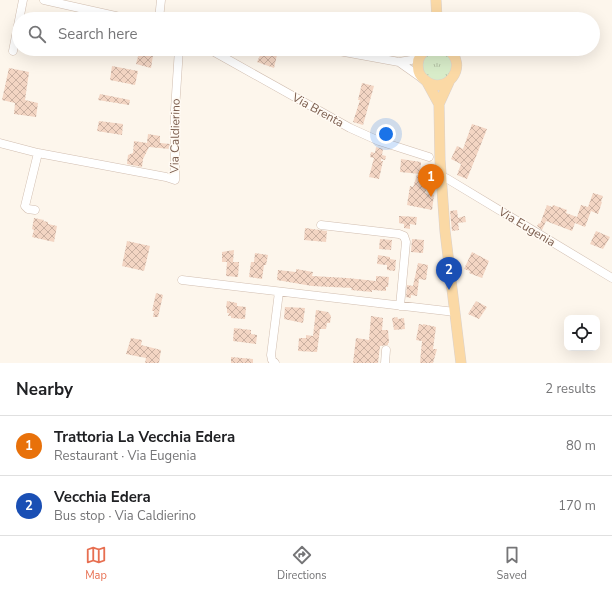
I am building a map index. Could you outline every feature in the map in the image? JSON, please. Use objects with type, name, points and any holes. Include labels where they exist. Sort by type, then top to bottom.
[{"type":"main road","points":[[436,0],[437,12]]},
{"type":"main road","points":[[422,56],[418,63],[418,68],[439,104]]},
{"type":"main road","points":[[454,56],[457,66],[456,72],[449,82],[439,104],[441,178],[445,231],[461,363]]},
{"type":"main road","points":[[424,80],[438,85],[449,82]]},
{"type":"street","points":[[21,12],[23,0]]},
{"type":"street","points":[[44,0],[98,12]]},
{"type":"street","points":[[160,12],[161,0]]},
{"type":"street","name":"Via Caldierino","points":[[0,143],[175,180],[175,110],[179,56]]},
{"type":"street","name":"Via Brenta","points":[[227,56],[350,128],[380,141],[429,157]]},
{"type":"street","points":[[366,56],[399,62],[411,60],[417,56]]},
{"type":"street","points":[[399,62],[424,80]]},
{"type":"street","points":[[34,210],[28,209],[25,206],[38,152]]},
{"type":"street","name":"Via Eugenia","points":[[441,178],[446,178],[612,278]]},
{"type":"street","points":[[321,225],[399,234],[404,236],[406,242],[400,306]]},
{"type":"street","points":[[182,280],[455,312]]},
{"type":"street","points":[[275,363],[271,355],[279,292]]},
{"type":"street","points":[[385,363],[386,350]]},
{"type":"green space","points":[[426,56],[448,56],[452,64],[452,71],[442,81],[428,79],[422,70]]},
{"type":"building","points":[[138,56],[153,56],[151,68],[136,64]]},
{"type":"building","points":[[260,56],[277,56],[274,68],[257,62]]},
{"type":"building","points":[[112,66],[138,71],[135,85],[110,80]]},
{"type":"building","points":[[9,68],[29,72],[25,100],[38,103],[36,117],[14,114],[15,103],[2,100]]},
{"type":"building","points":[[362,83],[374,86],[363,125],[353,122],[360,100],[358,100]]},
{"type":"building","points":[[100,94],[130,100],[129,105],[98,100]]},
{"type":"building","points":[[99,121],[123,124],[122,135],[97,131]]},
{"type":"building","points":[[472,124],[487,129],[467,179],[457,175],[461,164],[451,159],[457,146],[463,149]]},
{"type":"building","points":[[148,134],[160,136],[160,143],[170,144],[170,149],[149,147],[143,159],[142,167],[127,164],[128,155],[133,153],[134,141],[147,143]]},
{"type":"building","points":[[376,147],[383,149],[382,155],[386,156],[385,160],[381,159],[381,161],[383,161],[379,179],[369,177],[374,158],[370,157],[371,152],[375,153]]},
{"type":"building","points":[[401,159],[421,162],[420,174],[400,172]]},
{"type":"building","points":[[417,175],[430,179],[425,193],[434,195],[432,210],[407,205],[410,186],[413,187]]},
{"type":"building","points":[[593,193],[603,196],[602,202],[598,214],[591,211],[585,227],[575,223],[572,231],[546,221],[542,230],[537,226],[539,223],[540,224],[547,205],[552,207],[553,205],[567,210],[566,213],[577,217],[581,205],[588,207]]},
{"type":"building","points":[[457,210],[458,218],[465,216],[466,222],[458,223],[459,230],[452,231],[450,211]]},
{"type":"building","points":[[399,216],[417,217],[416,225],[410,224],[410,229],[404,228],[404,224],[399,223]]},
{"type":"building","points":[[34,218],[44,220],[43,221],[48,222],[48,224],[57,226],[54,242],[32,237],[34,230],[32,229]]},
{"type":"building","points":[[305,228],[327,231],[326,242],[304,240]]},
{"type":"building","points":[[596,231],[610,237],[603,249],[590,244]]},
{"type":"building","points":[[380,239],[392,240],[391,250],[379,249]]},
{"type":"building","points":[[412,239],[424,240],[423,253],[411,252]]},
{"type":"building","points":[[127,241],[150,246],[144,271],[122,266]]},
{"type":"building","points":[[234,250],[233,262],[239,262],[238,277],[226,276],[227,262],[222,262],[222,252]]},
{"type":"building","points":[[472,252],[489,261],[482,278],[469,273],[470,271],[464,269]]},
{"type":"building","points":[[255,253],[268,255],[266,265],[264,265],[262,279],[249,277],[251,262],[254,262]]},
{"type":"building","points":[[378,255],[390,257],[390,259],[396,260],[395,271],[387,270],[387,265],[377,264]]},
{"type":"building","points":[[418,263],[428,265],[426,280],[419,279],[417,296],[411,295],[411,298],[406,297],[407,285],[413,286]]},
{"type":"building","points":[[296,269],[313,272],[312,276],[376,281],[376,276],[389,277],[388,287],[386,287],[386,291],[372,290],[372,292],[351,290],[352,288],[312,286],[277,280],[278,270],[296,272]]},
{"type":"building","points":[[156,293],[163,295],[158,317],[153,317],[154,311],[152,311]]},
{"type":"building","points":[[227,301],[237,303],[237,306],[246,307],[245,319],[231,318],[231,316],[228,316],[229,313],[227,313],[226,308]]},
{"type":"building","points":[[476,301],[487,307],[479,319],[468,314]]},
{"type":"building","points":[[285,307],[305,308],[303,323],[284,319]]},
{"type":"building","points":[[316,310],[328,312],[331,316],[330,323],[327,323],[326,329],[320,329],[317,352],[298,351],[299,338],[306,338],[306,335],[313,336]]},
{"type":"building","points":[[371,316],[383,318],[382,330],[388,330],[389,343],[388,345],[380,346],[378,363],[353,363],[356,338],[369,340]]},
{"type":"building","points":[[397,317],[398,319],[404,318],[405,329],[394,330],[392,318]]},
{"type":"building","points":[[419,324],[436,327],[433,349],[437,349],[433,363],[420,363],[422,341],[416,340]]},
{"type":"building","points":[[234,328],[251,330],[251,334],[257,335],[256,344],[233,341]]},
{"type":"building","points":[[131,338],[142,340],[141,345],[161,350],[159,363],[145,363],[146,358],[126,354]]},
{"type":"building","points":[[231,357],[253,359],[253,363],[231,363]]},
{"type":"place","name":"Trattoria La Vecchia Edera","points":[[431,197]]},
{"type":"place","name":"Vecchia Edera","points":[[449,290]]}]
